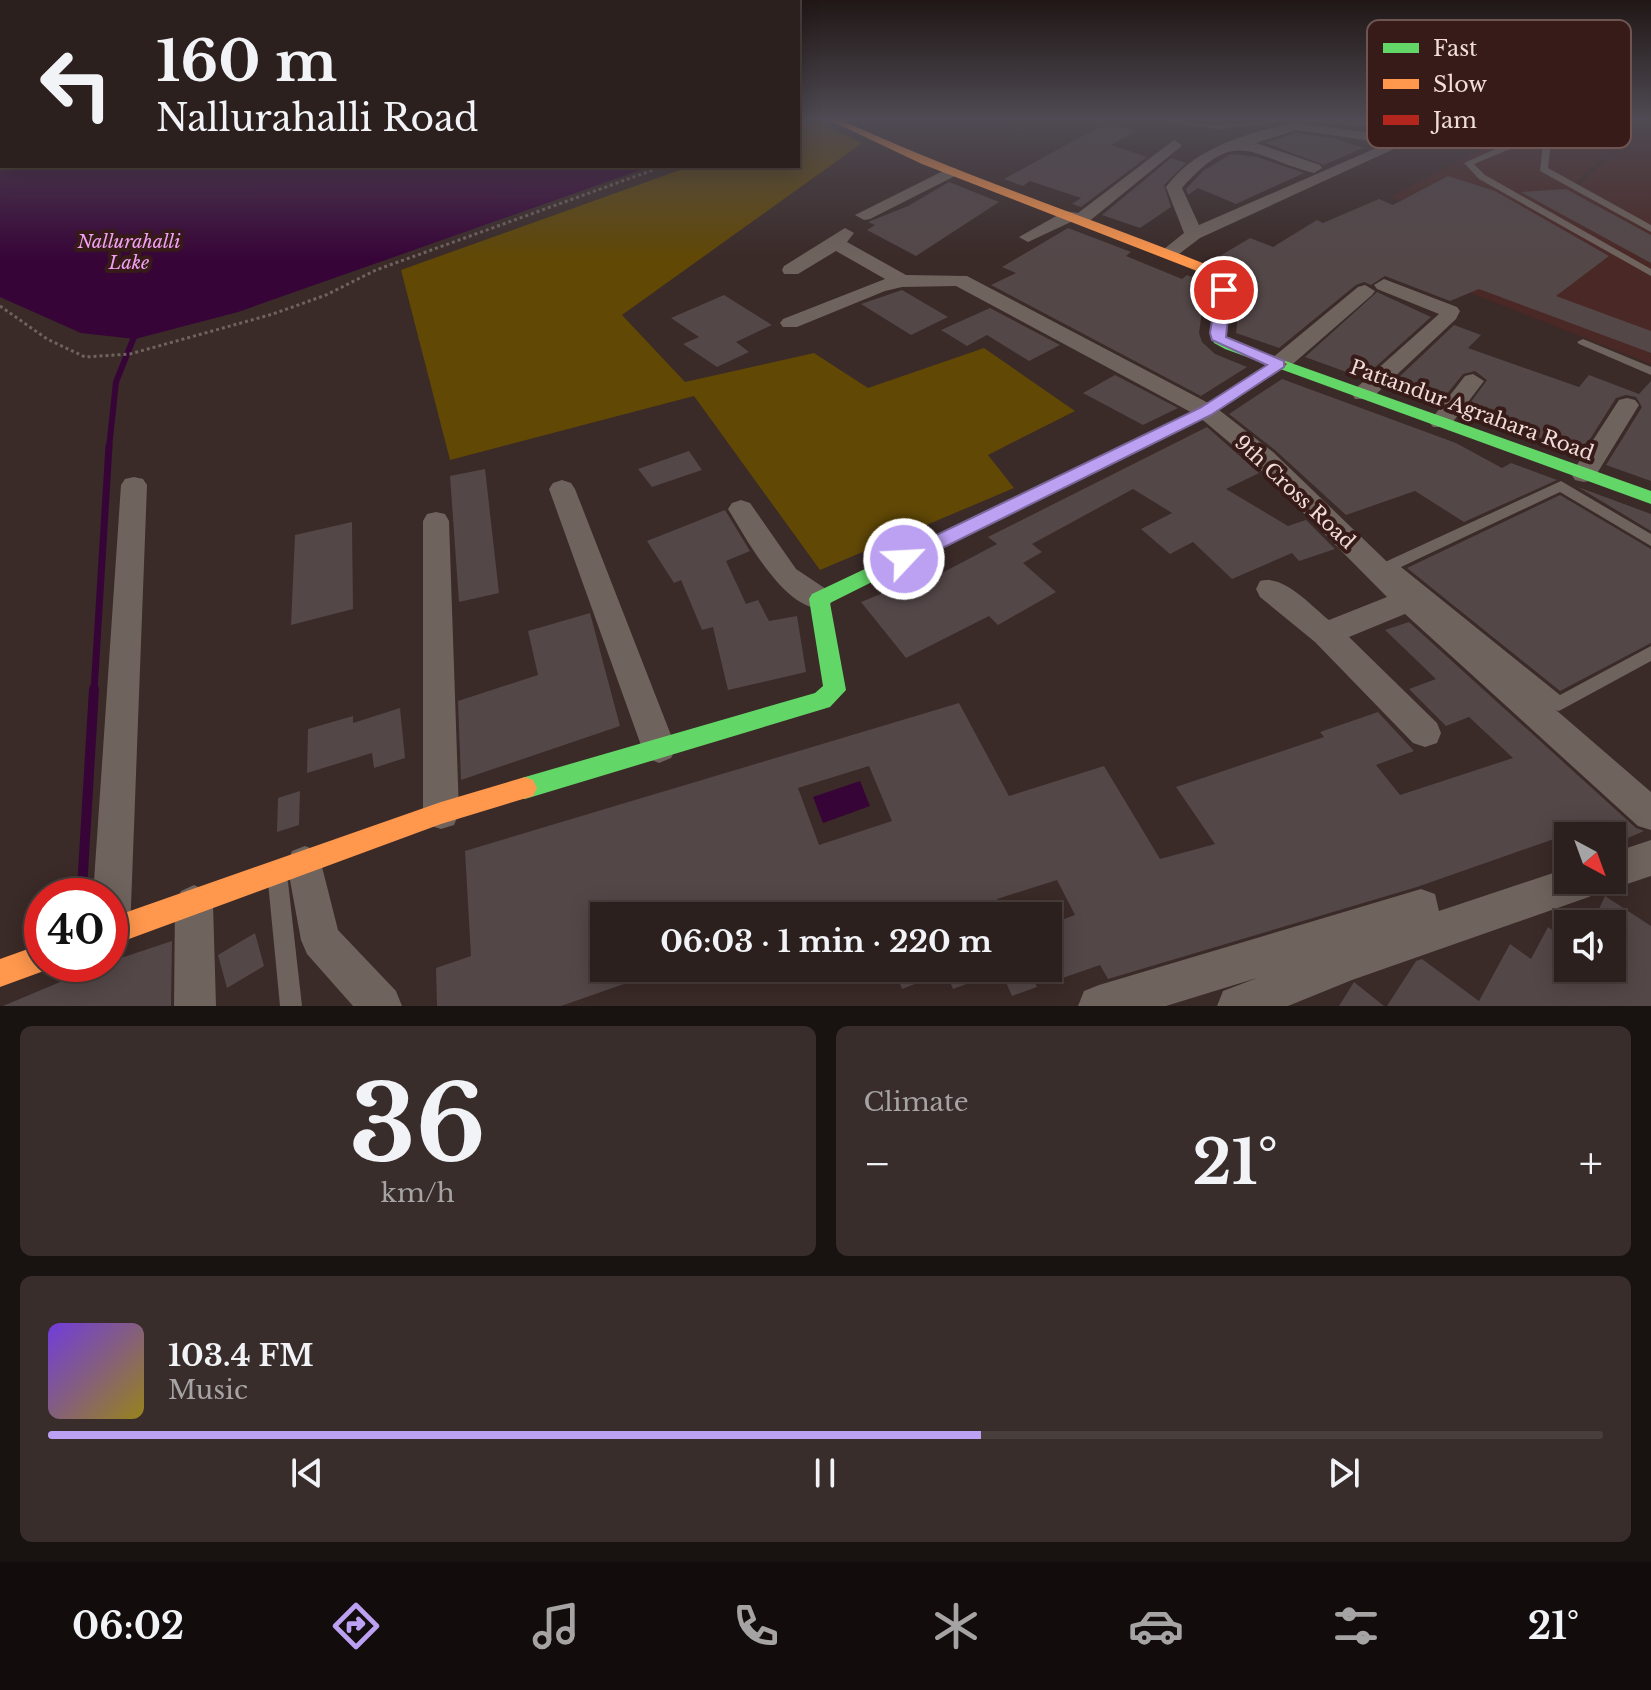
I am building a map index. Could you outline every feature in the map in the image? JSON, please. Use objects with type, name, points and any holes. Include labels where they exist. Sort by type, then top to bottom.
[{"type":"street","points":[[932,165],[1168,253],[1194,234],[1337,165]]},
{"type":"street","points":[[1028,237],[1076,217],[1147,165]]},
{"type":"street","points":[[1194,165],[1174,187],[1194,234]]},
{"type":"street","points":[[1305,165],[1314,168]]},
{"type":"street","points":[[864,215],[951,172]]},
{"type":"street","points":[[791,270],[840,238],[902,281]]},
{"type":"street","name":"Pattandur Agrahara Road","points":[[1168,253],[1220,275],[1225,283],[1217,333],[1219,340],[1651,498]]},
{"type":"street","name":"9th Cross Road","points":[[790,323],[878,287],[902,281],[960,280],[1206,411],[1264,458],[1409,600],[1651,814]]},
{"type":"street","points":[[819,599],[1206,411],[1279,364],[1374,288],[1450,311],[1363,394]]},
{"type":"street","points":[[1441,422],[1473,381]]},
{"type":"street","points":[[1584,474],[1627,405]]},
{"type":"street","points":[[113,878],[134,485]]},
{"type":"street","points":[[562,489],[659,748]]},
{"type":"street","points":[[128,926],[441,813],[822,700],[835,690],[819,599],[786,576],[741,509]]},
{"type":"street","points":[[436,521],[441,813]]},
{"type":"street","points":[[1270,589],[1326,634],[1425,733]]},
{"type":"street","points":[[1326,634],[1409,600]]},
{"type":"street","points":[[1626,866],[1651,858]]},
{"type":"street","points":[[291,869],[321,940],[381,1006]]},
{"type":"street","points":[[1238,1006],[1352,960],[1554,891]]},
{"type":"street","points":[[194,904],[195,1006]]},
{"type":"street","points":[[1099,1006],[1421,908]]},
{"type":"street","points":[[0,973],[24,964]]},
{"type":"lane","points":[[1470,165],[1482,177],[1651,273]]},
{"type":"lane","points":[[1544,165],[1543,169],[1651,229]]},
{"type":"lane","points":[[1583,342],[1651,371]]},
{"type":"lane","points":[[1651,541],[1561,486],[1390,566],[1559,704],[1651,653]]},
{"type":"lane","points":[[291,869],[291,1006]]},
{"type":"path","points":[[0,306],[47,339],[85,357],[130,354],[273,314],[326,295],[376,270],[658,168]]},
{"type":"shaded area","points":[[831,165],[622,315],[685,382],[814,353],[868,388],[984,348],[1075,411],[988,455],[1014,488],[820,570],[694,396],[450,460],[401,270],[685,168]]},
{"type":"shaded area","points":[[1451,165],[1595,165],[1575,183],[1578,186],[1601,165],[1651,165],[1651,364],[1450,285],[1510,239],[1390,197]]},
{"type":"water","name":"Nallurahalli Lake","points":[[0,168],[646,168],[238,312],[135,339],[81,333],[0,297]]},
{"type":"water","points":[[860,781],[870,806],[823,823],[813,797]]},
{"type":"building","points":[[1030,165],[1137,165],[1081,207],[1072,204],[1081,198],[1030,181],[1023,186],[1004,179]]},
{"type":"building","points":[[1163,165],[1184,165],[1164,185],[1171,207],[1140,228],[1102,215]]},
{"type":"building","points":[[1213,165],[1280,165],[1304,173],[1236,204],[1198,188],[1188,195],[1186,189]]},
{"type":"building","points":[[1448,176],[1495,191],[1609,256],[1556,296],[1651,331],[1651,353],[1479,289],[1450,301],[1385,276],[1371,285],[1364,282],[1356,285],[1279,348],[1236,333],[1242,281],[1231,266],[1215,259],[1250,238],[1273,247],[1317,220],[1323,223],[1379,199],[1393,205]]},
{"type":"building","points":[[949,182],[999,202],[916,256],[867,230],[875,225],[868,222],[908,206]]},
{"type":"building","points":[[1566,189],[1651,235],[1651,263],[1521,192]]},
{"type":"building","points":[[1068,228],[1131,252],[1126,256],[1182,279],[1187,275],[1206,283],[1199,333],[1202,342],[1215,354],[1247,367],[1201,396],[991,285],[1016,273],[1002,267]]},
{"type":"building","points":[[902,290],[948,317],[911,335],[861,304]]},
{"type":"building","points":[[1377,292],[1431,317],[1363,378],[1305,357]]},
{"type":"building","points":[[724,295],[772,325],[736,342],[749,352],[717,367],[683,344],[699,337],[671,318]]},
{"type":"building","points":[[990,308],[1060,345],[1029,361],[987,335],[967,346],[941,330]]},
{"type":"building","points":[[1454,325],[1481,335],[1468,348],[1579,387],[1589,375],[1639,394],[1651,381],[1651,481],[1606,465],[1642,407],[1636,397],[1626,395],[1616,398],[1580,455],[1465,410],[1487,380],[1475,371],[1463,374],[1442,400],[1396,380]]},
{"type":"building","points":[[1115,375],[1178,408],[1143,425],[1083,393]]},
{"type":"building","points":[[1282,379],[1456,443],[1502,468],[1511,463],[1557,480],[1464,522],[1415,491],[1346,515],[1275,450],[1229,414]]},
{"type":"building","points":[[1207,427],[1259,473],[1226,489],[1288,526],[1306,520],[1335,549],[1299,561],[1292,553],[1232,579],[1193,542],[1170,554],[1141,529],[1172,513],[1133,489],[1032,544],[1042,552],[1023,563],[1056,592],[998,625],[989,616],[906,658],[861,602],[937,571],[940,574],[997,544],[988,537]]},
{"type":"building","points":[[689,451],[702,470],[652,487],[638,469]]},
{"type":"building","points":[[485,469],[499,593],[459,602],[450,476]]},
{"type":"building","points":[[1578,487],[1651,514],[1651,531]]},
{"type":"building","points":[[1560,495],[1651,549],[1651,643],[1560,691],[1407,568]]},
{"type":"building","points":[[725,510],[750,551],[726,561],[746,604],[758,600],[769,621],[797,616],[806,672],[728,690],[713,627],[702,630],[681,580],[674,583],[647,541]]},
{"type":"building","points":[[352,522],[353,609],[291,625],[295,535]]},
{"type":"building","points":[[590,613],[620,726],[461,780],[458,701],[538,675],[528,631]]},
{"type":"building","points":[[1409,622],[1636,828],[1644,831],[1626,839],[1626,822],[1554,822],[1554,839],[1417,887],[1108,979],[1100,965],[1062,978],[1062,920],[1075,915],[1057,880],[997,899],[998,902],[590,902],[590,982],[630,982],[561,1006],[437,1006],[436,968],[471,956],[465,851],[959,703],[1009,796],[1104,766],[1160,859],[1215,844],[1176,787],[1324,737],[1320,732],[1378,712],[1414,751],[1376,765],[1400,795],[1513,758],[1469,717],[1446,726],[1409,689],[1436,679],[1385,630]],"holes":[[[869,766],[892,821],[819,845],[798,788]]]},
{"type":"building","points":[[400,708],[405,758],[374,768],[372,753],[307,773],[308,729],[353,716],[353,723]]},
{"type":"building","points":[[300,791],[299,825],[277,832],[278,798]]},
{"type":"building","points":[[1605,896],[1651,926],[1651,1006],[1387,1006],[1416,961],[1422,959],[1479,1001],[1510,944],[1531,959],[1548,927],[1554,931],[1554,982],[1626,982],[1626,910],[1598,910]]},
{"type":"building","points":[[255,933],[264,966],[227,988],[218,955]]},
{"type":"building","points":[[172,941],[171,1006],[3,1006],[60,982],[128,982],[128,956]]},
{"type":"building","points":[[899,982],[920,982],[902,989]]},
{"type":"building","points":[[950,982],[972,982],[953,989]]},
{"type":"building","points":[[1006,982],[1035,982],[1037,987],[1012,996]]},
{"type":"building","points":[[1354,982],[1384,1006],[1339,1006]]},
{"type":"waterway","points":[[109,448],[116,382],[136,332]]},
{"type":"waterway","points":[[94,691],[109,446]]},
{"type":"waterway","points":[[83,878],[94,689]]},
{"type":"traffic: fast","points":[[1223,279],[1225,283],[1217,333],[1219,340],[1230,346],[1651,498]]},
{"type":"traffic: fast","points":[[525,788],[822,700],[835,690],[819,599],[1000,511]]},
{"type":"traffic: slow","points":[[935,165],[1171,255],[1223,279]]},
{"type":"traffic: slow","points":[[128,926],[441,813],[525,788]]},
{"type":"traffic: slow","points":[[0,973],[24,964]]},
{"type":"traffic: jam","points":[[1000,511],[1206,411],[1279,364]]},
{"type":"route","points":[[904,559],[1206,411],[1279,364],[1219,340],[1217,333],[1224,290]]}]
